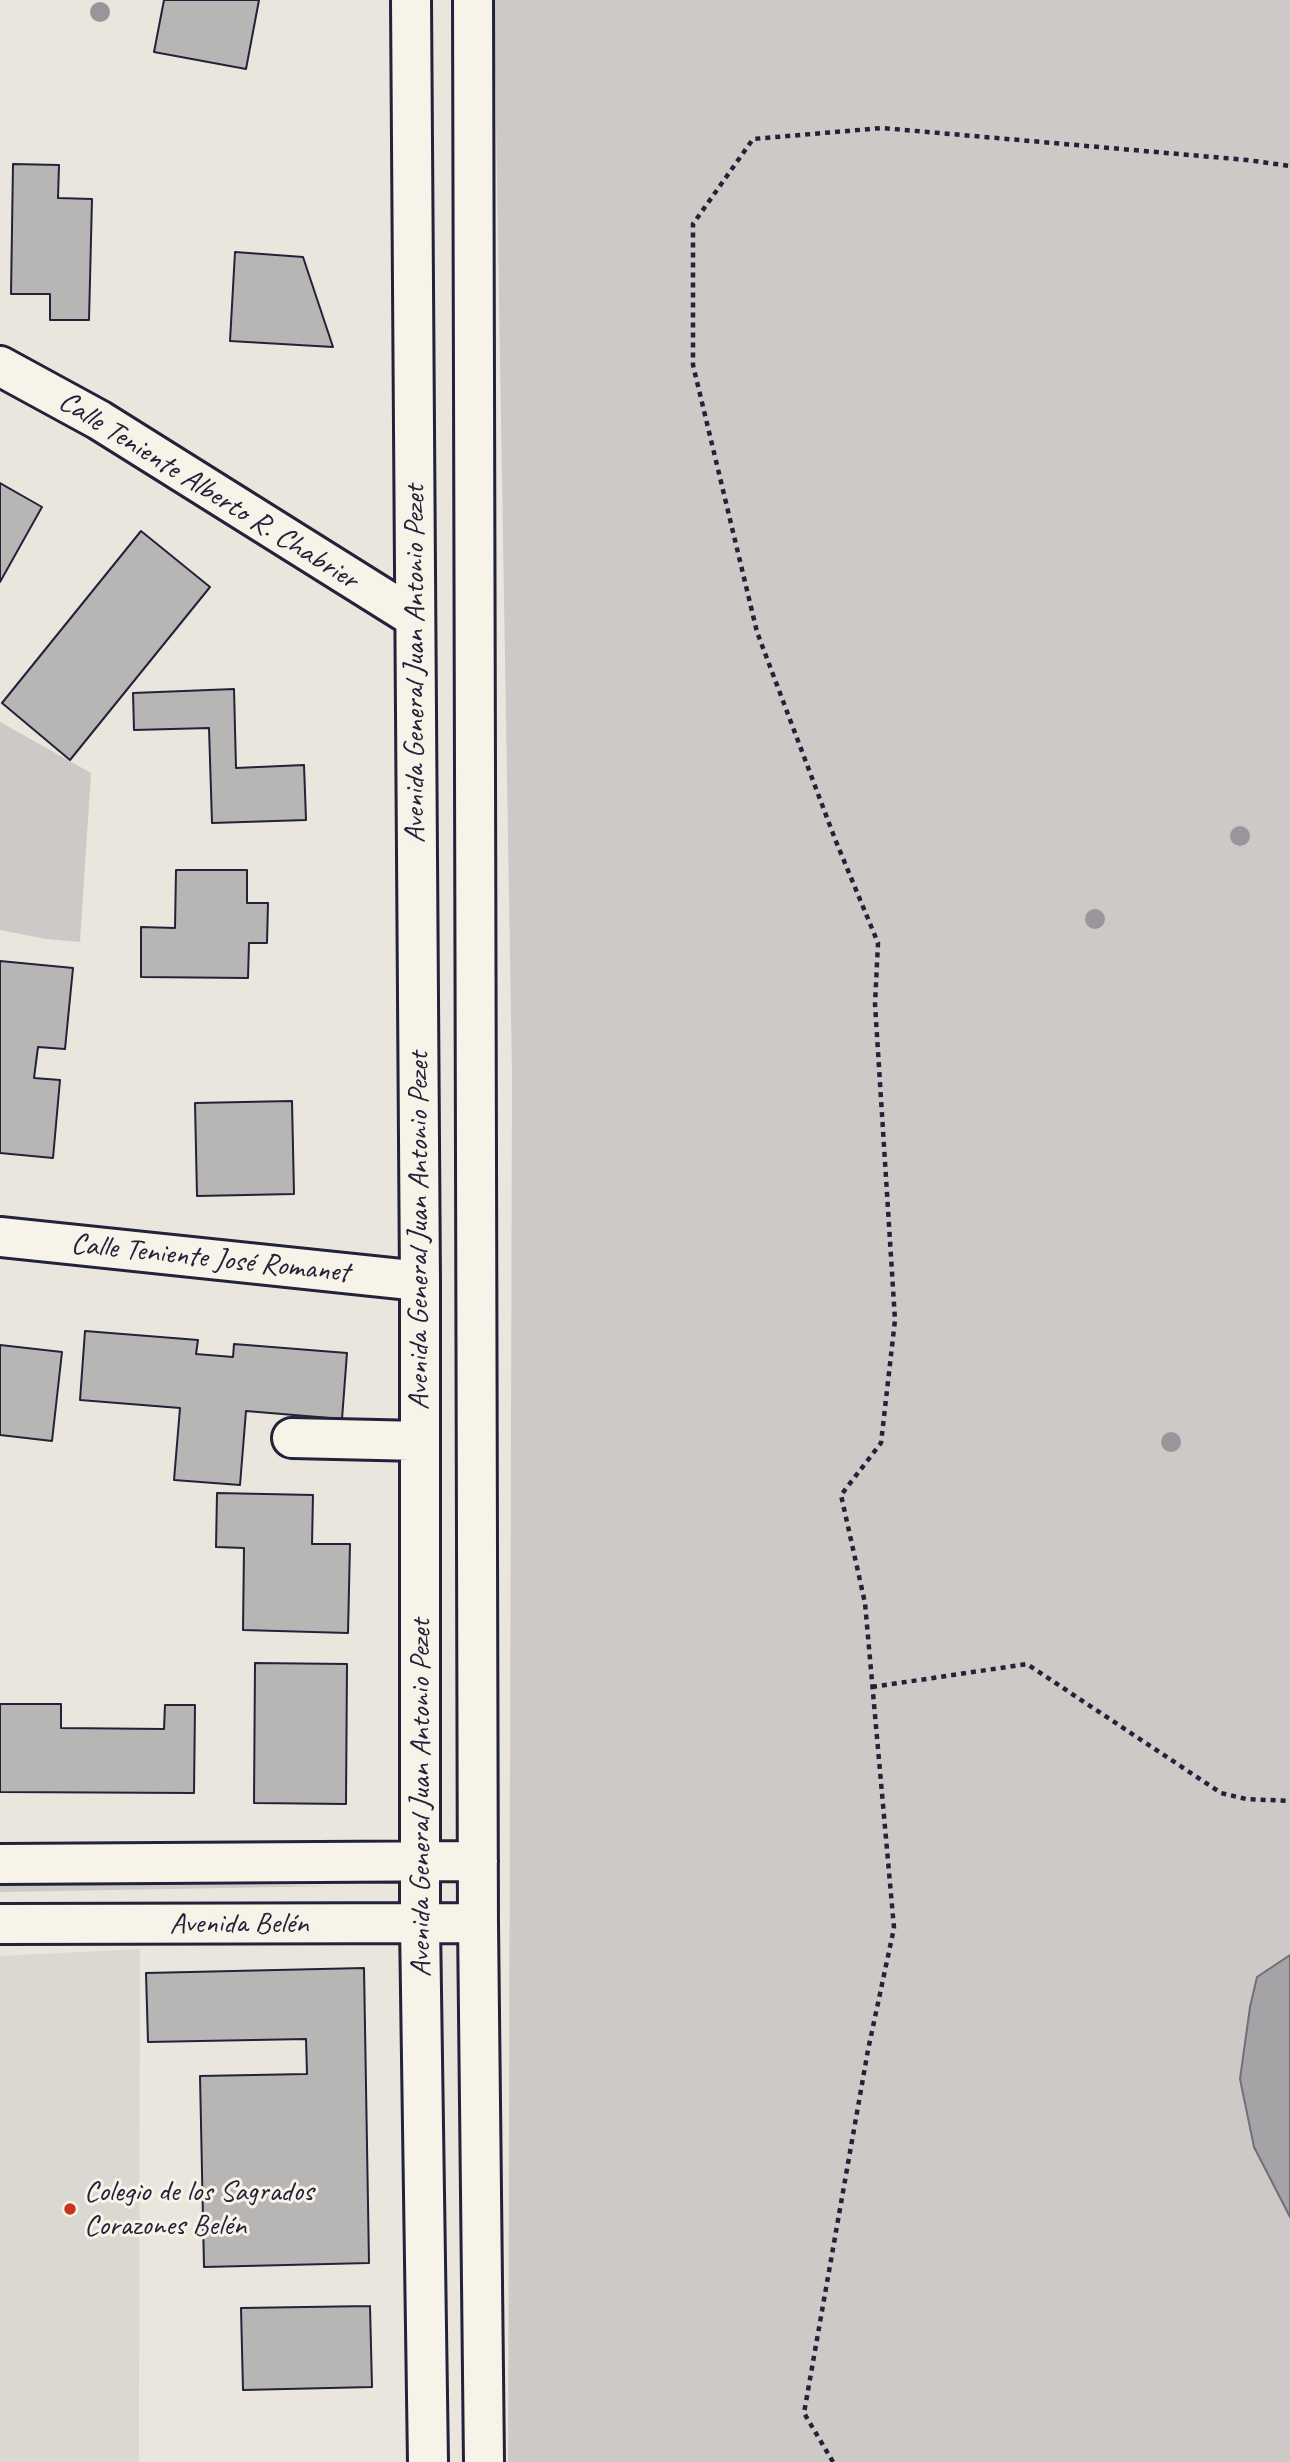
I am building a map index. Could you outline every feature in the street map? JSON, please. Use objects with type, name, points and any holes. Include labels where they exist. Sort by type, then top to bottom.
[{"type":"street","name":"Avenida General Juan Antonio Pezet","points":[[411,0],[420,1281],[420,1924],[428,2462]]},
{"type":"street","name":"Avenida General Juan Antonio Pezet","points":[[473,0],[478,1923],[484,2462]]},
{"type":"street","name":"Calle Teniente Alberto R. Chabrier","points":[[0,366],[99,420],[415,618]]},
{"type":"street","name":"Calle Teniente José Romanet","points":[[0,1237],[420,1281]]},
{"type":"street","points":[[292,1438],[419,1441]]},
{"type":"street","name":"Avenida Belén","points":[[0,1864],[478,1861]]},
{"type":"street","name":"Avenida Belén","points":[[0,1924],[478,1923]]},
{"type":"path","points":[[833,2462],[803,2413],[868,2050],[894,1928],[865,1602],[841,1494],[881,1443],[895,1320],[875,1004],[878,943],[835,839],[757,632],[693,365],[693,224],[753,139],[882,128],[1290,166]]},
{"type":"path","points":[[872,1687],[1027,1664],[1221,1793],[1246,1799],[1290,1801]]},
{"type":"shaded area","points":[[494,0],[1290,0],[1290,2462],[508,2462],[512,1076]]},
{"type":"shaded area","points":[[0,722],[91,773],[80,942],[0,930]]},
{"type":"shaded area","points":[[0,1882],[339,1886],[0,1892]]},
{"type":"shaded area","name":"Colegio de los Sagrados Corazones Belén","points":[[140,1949],[139,2462],[0,2462],[0,1956]]},
{"type":"shaded area","points":[[1290,1955],[1290,2217],[1254,2147],[1240,2079],[1257,1977]]},
{"type":"building","points":[[164,0],[259,0],[246,69],[154,52]]},
{"type":"building","points":[[13,164],[59,165],[58,198],[92,199],[89,320],[50,320],[50,294],[11,294]]},
{"type":"building","points":[[235,252],[303,257],[333,347],[230,341]]},
{"type":"building","points":[[0,483],[42,507],[0,582]]},
{"type":"building","points":[[141,531],[210,587],[70,760],[2,703]]},
{"type":"building","points":[[234,689],[236,768],[304,765],[306,820],[212,823],[209,728],[134,730],[133,693]]},
{"type":"building","points":[[176,870],[247,870],[247,903],[268,903],[267,943],[249,943],[248,978],[141,977],[141,927],[175,928]]},
{"type":"building","points":[[0,961],[73,968],[65,1049],[38,1047],[34,1078],[60,1080],[53,1158],[0,1153]]},
{"type":"building","points":[[292,1101],[294,1194],[197,1196],[195,1103]]},
{"type":"building","points":[[85,1331],[198,1340],[196,1354],[233,1357],[234,1344],[347,1353],[342,1419],[246,1411],[240,1485],[174,1480],[180,1408],[80,1400]]},
{"type":"building","points":[[0,1345],[62,1352],[52,1441],[0,1435]]},
{"type":"building","points":[[217,1493],[313,1495],[312,1544],[350,1544],[348,1633],[243,1630],[244,1548],[216,1547]]},
{"type":"building","points":[[255,1663],[347,1664],[346,1804],[254,1803]]},
{"type":"building","points":[[0,1704],[61,1704],[61,1728],[164,1729],[165,1705],[195,1705],[194,1793],[0,1792]]},
{"type":"building","points":[[364,1968],[369,2263],[204,2267],[200,2076],[307,2074],[306,2039],[148,2042],[146,1973]]},
{"type":"building","points":[[370,2306],[372,2387],[243,2390],[241,2308]]},
{"type":"place","name":"Colegio de los Sagrados Corazones Belén","points":[[70,2209]]}]
